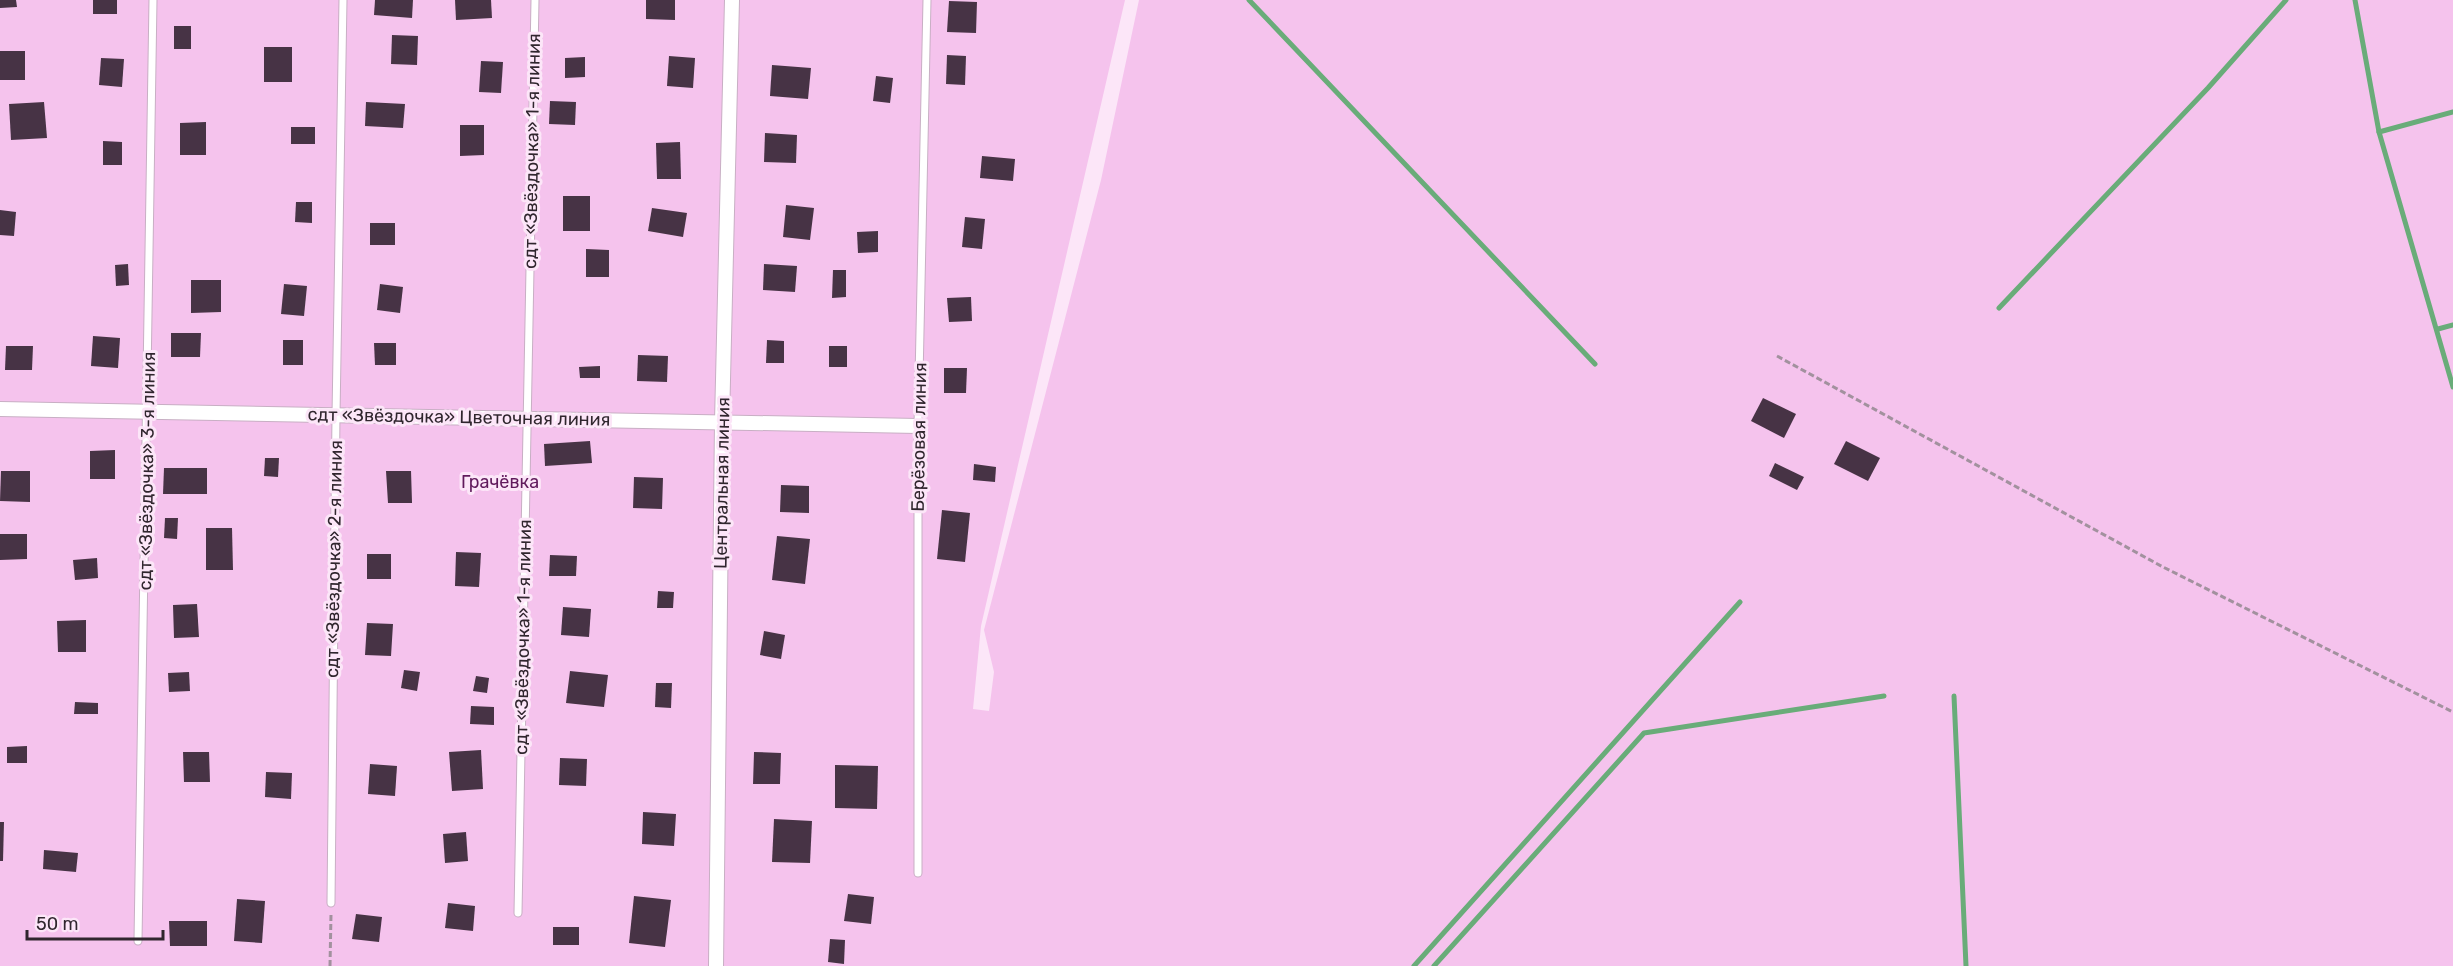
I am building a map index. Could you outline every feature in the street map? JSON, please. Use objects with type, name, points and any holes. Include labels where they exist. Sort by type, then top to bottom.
[{"type":"street","name":"Центральная линия","points":[[716,966],[722,422],[732,0]]},
{"type":"street","name":"сдт «Звёздочка» Цветочная линия","points":[[0,408],[918,426]]},
{"type":"lane","name":"сдт «Звёздочка» 3-я линия","points":[[138,941],[153,0]]},
{"type":"lane","name":"сдт «Звёздочка» 2-я линия","points":[[331,903],[343,0]]},
{"type":"lane","name":"сдт «Звёздочка» 1-я линия","points":[[518,913],[535,0]]},
{"type":"lane","name":"Берёзовая линия","points":[[918,873],[918,426],[927,0]]},
{"type":"path","points":[[1776,356],[2163,567],[2453,712]]},
{"type":"path","points":[[330,966],[331,903]]},
{"type":"green space","name":"Грачёвка","points":[[0,0],[1125,0],[981,626],[973,709],[989,711],[994,672],[984,630],[1101,180],[1139,0],[2453,0],[2453,966],[0,966]]},
{"type":"building","points":[[0,0],[16,0],[17,7],[0,8]]},
{"type":"building","points":[[93,0],[117,0],[117,14],[93,14]]},
{"type":"building","points":[[375,0],[413,0],[412,18],[374,15]]},
{"type":"building","points":[[455,0],[491,0],[492,18],[456,20]]},
{"type":"building","points":[[646,0],[675,0],[675,20],[646,19]]},
{"type":"building","points":[[949,1],[977,2],[976,33],[947,32]]},
{"type":"building","points":[[174,26],[191,26],[191,49],[174,49]]},
{"type":"building","points":[[392,35],[418,36],[417,65],[391,64]]},
{"type":"building","points":[[264,47],[292,47],[292,82],[264,82]]},
{"type":"building","points":[[0,51],[25,51],[25,80],[0,80]]},
{"type":"building","points":[[947,55],[966,56],[965,85],[946,84]]},
{"type":"building","points":[[669,56],[695,58],[693,88],[667,86]]},
{"type":"building","points":[[585,57],[585,77],[565,78],[565,58]]},
{"type":"building","points":[[101,58],[124,59],[122,87],[99,85]]},
{"type":"building","points":[[481,61],[503,62],[501,93],[479,92]]},
{"type":"building","points":[[772,65],[811,68],[808,99],[770,96]]},
{"type":"building","points":[[876,76],[893,78],[890,103],[873,101]]},
{"type":"building","points":[[550,101],[576,102],[575,125],[549,124]]},
{"type":"building","points":[[44,102],[47,138],[11,140],[9,104]]},
{"type":"building","points":[[366,102],[405,104],[403,128],[365,126]]},
{"type":"building","points":[[206,122],[206,155],[180,155],[180,123]]},
{"type":"building","points":[[460,125],[484,125],[484,155],[460,156]]},
{"type":"building","points":[[291,127],[315,127],[315,144],[291,144]]},
{"type":"building","points":[[765,133],[797,135],[796,163],[764,162]]},
{"type":"building","points":[[103,141],[122,142],[122,165],[103,165]]},
{"type":"building","points":[[680,142],[681,179],[657,179],[656,143]]},
{"type":"building","points":[[982,156],[1015,159],[1013,181],[980,178]]},
{"type":"building","points":[[563,196],[590,196],[590,231],[563,231]]},
{"type":"building","points":[[296,202],[312,202],[312,223],[295,222]]},
{"type":"building","points":[[786,205],[814,208],[810,240],[783,237]]},
{"type":"building","points":[[652,208],[687,213],[683,237],[648,231]]},
{"type":"building","points":[[0,210],[16,212],[14,236],[0,235]]},
{"type":"building","points":[[965,217],[985,219],[982,249],[962,247]]},
{"type":"building","points":[[370,223],[395,223],[395,245],[370,245]]},
{"type":"building","points":[[878,231],[878,252],[858,253],[857,232]]},
{"type":"building","points":[[586,249],[609,250],[609,277],[586,277]]},
{"type":"building","points":[[128,264],[129,285],[116,286],[115,265]]},
{"type":"building","points":[[764,264],[797,266],[795,292],[763,290]]},
{"type":"building","points":[[833,270],[846,270],[846,297],[832,298]]},
{"type":"building","points":[[191,280],[221,280],[221,312],[191,313]]},
{"type":"building","points":[[284,284],[307,286],[304,316],[281,314]]},
{"type":"building","points":[[380,284],[403,287],[400,313],[377,310]]},
{"type":"building","points":[[971,297],[972,321],[949,322],[947,298]]},
{"type":"building","points":[[171,333],[201,333],[200,357],[171,357]]},
{"type":"building","points":[[93,336],[120,338],[118,368],[91,366]]},
{"type":"building","points":[[283,340],[303,340],[303,365],[283,365]]},
{"type":"building","points":[[767,340],[784,341],[784,363],[766,363]]},
{"type":"building","points":[[374,343],[396,343],[396,365],[375,365]]},
{"type":"building","points":[[6,346],[33,346],[32,370],[5,370]]},
{"type":"building","points":[[829,346],[847,346],[847,367],[829,367]]},
{"type":"building","points":[[638,355],[668,356],[667,382],[637,381]]},
{"type":"building","points":[[600,366],[600,378],[580,378],[579,367]]},
{"type":"building","points":[[944,368],[967,368],[966,393],[944,393]]},
{"type":"building","points":[[1763,398],[1796,414],[1784,438],[1751,421]]},
{"type":"building","points":[[590,441],[592,463],[545,466],[544,444]]},
{"type":"building","points":[[1846,441],[1880,458],[1868,481],[1834,464]]},
{"type":"building","points":[[115,450],[115,479],[90,479],[90,451]]},
{"type":"building","points":[[265,458],[279,458],[278,477],[264,476]]},
{"type":"building","points":[[1775,463],[1804,477],[1797,490],[1769,476]]},
{"type":"building","points":[[974,464],[996,467],[995,482],[973,480]]},
{"type":"building","points":[[164,468],[207,468],[207,494],[163,494]]},
{"type":"building","points":[[1,471],[30,471],[30,502],[0,501]]},
{"type":"building","points":[[386,471],[411,471],[412,503],[388,503]]},
{"type":"building","points":[[634,477],[663,478],[662,509],[633,508]]},
{"type":"building","points":[[781,485],[809,486],[809,513],[780,512]]},
{"type":"building","points":[[942,510],[970,513],[965,562],[937,559]]},
{"type":"building","points":[[165,518],[178,518],[177,539],[164,538]]},
{"type":"building","points":[[206,528],[232,528],[233,570],[206,570]]},
{"type":"building","points":[[0,534],[27,534],[27,559],[0,560]]},
{"type":"building","points":[[777,536],[810,539],[805,584],[772,580]]},
{"type":"building","points":[[456,552],[481,553],[479,587],[455,586]]},
{"type":"building","points":[[367,554],[391,554],[391,579],[367,579]]},
{"type":"building","points":[[550,555],[577,556],[576,576],[549,576]]},
{"type":"building","points":[[97,558],[98,578],[75,580],[73,560]]},
{"type":"building","points":[[658,591],[674,592],[673,608],[657,608]]},
{"type":"building","points":[[197,604],[199,637],[174,638],[173,605]]},
{"type":"building","points":[[563,607],[591,609],[589,637],[561,635]]},
{"type":"building","points":[[86,620],[86,652],[58,652],[57,621]]},
{"type":"building","points":[[367,623],[393,624],[391,656],[365,655]]},
{"type":"building","points":[[764,631],[785,635],[781,659],[760,655]]},
{"type":"building","points":[[404,670],[420,672],[417,691],[401,688]]},
{"type":"building","points":[[570,671],[608,675],[604,707],[566,703]]},
{"type":"building","points":[[189,672],[190,691],[169,692],[168,673]]},
{"type":"building","points":[[476,676],[489,678],[487,693],[473,691]]},
{"type":"building","points":[[656,683],[672,683],[671,708],[655,707]]},
{"type":"building","points":[[75,702],[98,703],[98,714],[74,714]]},
{"type":"building","points":[[471,706],[494,707],[494,725],[470,724]]},
{"type":"building","points":[[27,746],[27,763],[7,763],[7,747]]},
{"type":"building","points":[[481,750],[483,789],[452,791],[449,752]]},
{"type":"building","points":[[183,752],[209,752],[210,782],[184,782]]},
{"type":"building","points":[[754,752],[781,753],[780,784],[753,784]]},
{"type":"building","points":[[560,758],[587,759],[586,786],[559,785]]},
{"type":"building","points":[[370,764],[397,766],[395,796],[368,794]]},
{"type":"building","points":[[835,765],[878,766],[877,809],[835,808]]},
{"type":"building","points":[[266,772],[292,773],[291,799],[265,797]]},
{"type":"building","points":[[643,812],[676,814],[674,846],[642,844]]},
{"type":"building","points":[[774,819],[812,821],[810,863],[772,862]]},
{"type":"building","points":[[0,822],[4,822],[3,861],[0,861]]},
{"type":"building","points":[[466,832],[468,861],[445,863],[443,834]]},
{"type":"building","points":[[44,850],[78,853],[76,872],[43,869]]},
{"type":"building","points":[[848,894],[874,897],[871,924],[844,921]]},
{"type":"building","points":[[634,896],[671,900],[665,947],[629,943]]},
{"type":"building","points":[[237,899],[265,901],[262,943],[234,941]]},
{"type":"building","points":[[448,903],[475,906],[473,931],[445,928]]},
{"type":"building","points":[[356,914],[382,917],[379,942],[352,939]]},
{"type":"building","points":[[169,921],[207,921],[207,946],[170,946]]},
{"type":"building","points":[[553,927],[579,927],[579,945],[553,945]]},
{"type":"building","points":[[830,939],[845,940],[844,964],[828,962]]},
{"type":"waterway","points":[[1249,0],[1595,364]]},
{"type":"waterway","points":[[1999,308],[2208,88],[2286,0]]},
{"type":"waterway","points":[[2355,0],[2379,132],[2453,387]]},
{"type":"waterway","points":[[2379,132],[2453,112]]},
{"type":"waterway","points":[[2438,329],[2453,325]]},
{"type":"waterway","points":[[1414,966],[1740,602]]},
{"type":"waterway","points":[[1434,966],[1644,733],[1884,696]]},
{"type":"waterway","points":[[1954,696],[1966,966]]}]
